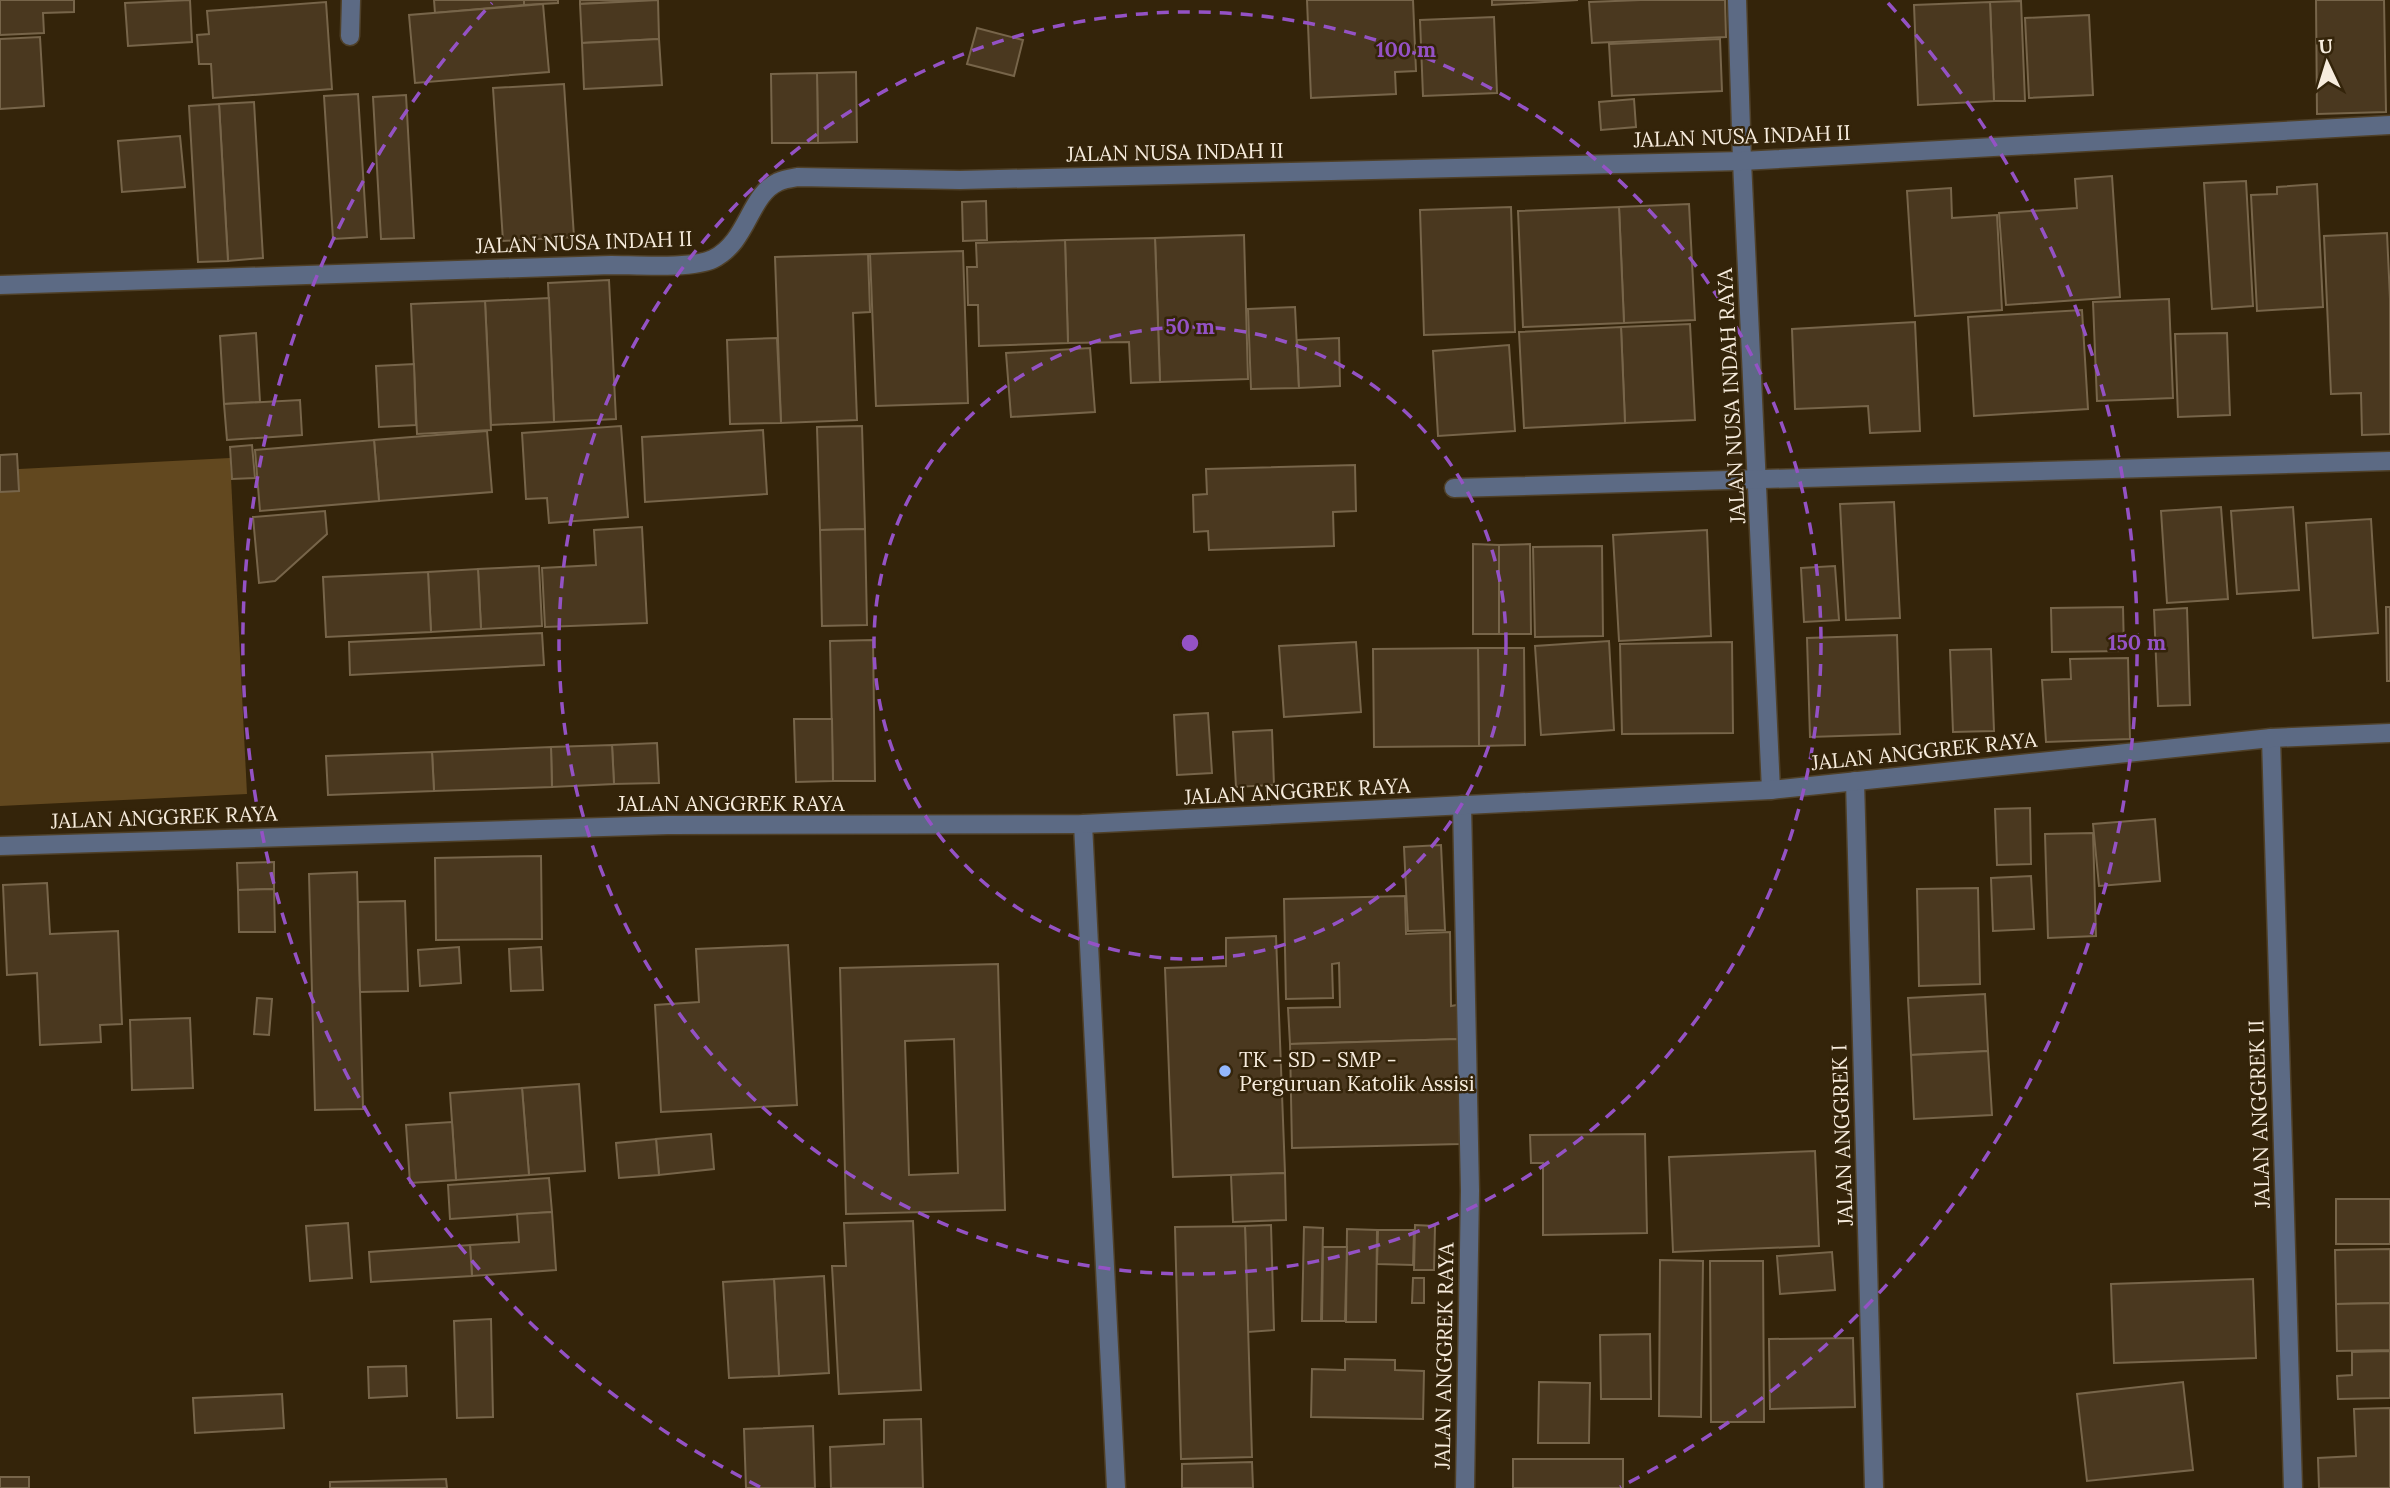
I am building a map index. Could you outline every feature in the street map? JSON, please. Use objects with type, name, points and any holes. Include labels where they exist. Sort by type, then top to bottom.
[{"type":"street","points":[[351,0],[351,36]]},
{"type":"street","name":"JALAN NUSA INDAH RAYA","points":[[1737,0],[1771,790]]},
{"type":"street","name":"JALAN NUSA INDAH II","points":[[0,285],[598,265],[674,266],[712,260],[733,243],[746,226],[763,194],[776,182],[799,177],[960,180],[1742,161],[2390,125]]},
{"type":"street","points":[[1454,488],[2390,461]]},
{"type":"street","name":"JALAN ANGGREK RAYA","points":[[0,846],[668,825],[1083,824],[1771,790],[2271,738],[2390,733]]},
{"type":"street","name":"JALAN ANGGREK II","points":[[2271,738],[2293,1488]]},
{"type":"street","name":"JALAN ANGGREK I","points":[[1855,781],[1874,1488]]},
{"type":"street","name":"JALAN ANGGREK RAYA","points":[[1462,805],[1470,1191],[1465,1488]]},
{"type":"street","points":[[1083,824],[1116,1488]]},
{"type":"shaded area","points":[[230,458],[247,794],[0,806],[0,470]]},
{"type":"building","points":[[0,0],[74,0],[74,12],[43,13],[44,33],[0,35]]},
{"type":"building","points":[[190,0],[192,42],[128,46],[125,3]]},
{"type":"building","points":[[434,0],[524,0],[524,5],[435,13]]},
{"type":"building","points":[[524,0],[558,0],[558,3],[524,5]]},
{"type":"building","points":[[580,0],[658,0],[580,4]]},
{"type":"building","points":[[658,0],[659,39],[582,43],[580,4]]},
{"type":"building","points":[[1307,0],[1413,0],[1416,71],[1395,72],[1396,94],[1311,98]]},
{"type":"building","points":[[1492,0],[1578,0],[1492,5]]},
{"type":"building","points":[[1725,0],[1726,37],[1592,43],[1589,2]]},
{"type":"building","points":[[2316,0],[2384,0],[2386,112],[2317,114]]},
{"type":"building","points":[[2021,1],[2025,101],[1994,101],[1990,2]]},
{"type":"building","points":[[326,2],[332,89],[213,98],[211,64],[199,64],[197,35],[209,34],[207,11]]},
{"type":"building","points":[[1990,2],[1994,101],[1918,105],[1914,5]]},
{"type":"building","points":[[543,4],[549,72],[415,83],[409,15]]},
{"type":"building","points":[[2089,15],[2093,95],[2029,98],[2025,18]]},
{"type":"building","points":[[1494,17],[1497,93],[1423,96],[1420,20]]},
{"type":"building","points":[[977,28],[1023,40],[1014,76],[967,64]]},
{"type":"building","points":[[40,37],[44,106],[0,109],[0,39]]},
{"type":"building","points":[[659,39],[662,85],[584,89],[582,43]]},
{"type":"building","points":[[1720,39],[1722,91],[1612,96],[1609,44]]},
{"type":"building","points":[[856,72],[857,142],[818,143],[817,73]]},
{"type":"building","points":[[817,73],[818,143],[772,143],[771,74]]},
{"type":"building","points":[[564,84],[574,237],[503,241],[493,88]]},
{"type":"building","points":[[358,94],[367,237],[333,239],[324,96]]},
{"type":"building","points":[[406,95],[414,238],[381,239],[373,97]]},
{"type":"building","points":[[1634,99],[1636,127],[1601,130],[1599,102]]},
{"type":"building","points":[[254,102],[263,258],[228,261],[219,104]]},
{"type":"building","points":[[219,104],[228,261],[198,262],[189,106]]},
{"type":"building","points":[[180,136],[185,187],[122,192],[118,141]]},
{"type":"building","points":[[2112,176],[2120,297],[2006,305],[1999,213],[2077,208],[2075,179]]},
{"type":"building","points":[[2246,181],[2253,306],[2212,309],[2204,183]]},
{"type":"building","points":[[2317,184],[2323,307],[2257,311],[2251,195],[2277,194],[2277,187]]},
{"type":"building","points":[[1951,188],[1952,218],[1997,215],[2002,310],[1915,316],[1907,191]]},
{"type":"building","points":[[986,201],[987,240],[963,241],[962,202]]},
{"type":"building","points":[[1689,204],[1695,320],[1624,323],[1619,207]]},
{"type":"building","points":[[1511,207],[1515,332],[1424,335],[1420,210]]},
{"type":"building","points":[[1619,207],[1624,323],[1523,327],[1518,211]]},
{"type":"building","points":[[2387,233],[2390,434],[2362,435],[2361,393],[2331,394],[2324,236]]},
{"type":"building","points":[[1244,235],[1248,379],[1160,382],[1155,238]]},
{"type":"building","points":[[1155,238],[1160,382],[1131,383],[1129,342],[1068,343],[1065,240]]},
{"type":"building","points":[[1065,240],[1068,343],[979,346],[978,305],[968,305],[967,267],[977,267],[976,243]]},
{"type":"building","points":[[963,251],[968,403],[876,406],[870,254]]},
{"type":"building","points":[[868,254],[870,312],[853,313],[857,420],[781,423],[775,257]]},
{"type":"building","points":[[609,280],[616,419],[554,422],[548,283]]},
{"type":"building","points":[[549,298],[554,422],[491,425],[485,301]]},
{"type":"building","points":[[2169,299],[2173,398],[2097,401],[2093,302]]},
{"type":"building","points":[[485,301],[491,430],[417,434],[411,304]]},
{"type":"building","points":[[1295,307],[1299,388],[1251,389],[1248,309]]},
{"type":"building","points":[[2082,310],[2088,409],[1974,416],[1968,317]]},
{"type":"building","points":[[1915,322],[1920,431],[1870,433],[1868,406],[1795,409],[1792,329]]},
{"type":"building","points":[[1690,324],[1695,420],[1625,423],[1621,327]]},
{"type":"building","points":[[1621,327],[1625,423],[1524,428],[1519,332]]},
{"type":"building","points":[[256,333],[260,402],[224,404],[220,336]]},
{"type":"building","points":[[2227,333],[2230,415],[2178,417],[2175,334]]},
{"type":"building","points":[[777,338],[781,423],[730,424],[727,340]]},
{"type":"building","points":[[1339,338],[1340,386],[1299,388],[1297,340]]},
{"type":"building","points":[[1509,345],[1515,431],[1438,436],[1433,351]]},
{"type":"building","points":[[1090,348],[1095,412],[1011,417],[1006,353]]},
{"type":"building","points":[[414,364],[416,425],[379,427],[376,366]]},
{"type":"building","points":[[300,400],[302,435],[227,440],[224,404]]},
{"type":"building","points":[[621,426],[628,517],[549,523],[547,498],[526,499],[522,433]]},
{"type":"building","points":[[862,426],[865,529],[820,530],[817,427]]},
{"type":"building","points":[[763,430],[767,494],[645,502],[642,437]]},
{"type":"building","points":[[487,431],[492,492],[379,501],[374,440]]},
{"type":"building","points":[[374,440],[379,501],[260,511],[255,450]]},
{"type":"building","points":[[252,445],[255,478],[232,479],[230,447]]},
{"type":"building","points":[[17,454],[19,491],[0,492],[0,455]]},
{"type":"building","points":[[1355,465],[1356,511],[1333,512],[1334,546],[1209,550],[1208,531],[1194,532],[1193,495],[1207,494],[1206,469]]},
{"type":"building","points":[[1894,502],[1900,618],[1846,620],[1840,504]]},
{"type":"building","points":[[2221,507],[2228,599],[2167,603],[2161,511]]},
{"type":"building","points":[[2293,507],[2299,590],[2237,594],[2231,511]]},
{"type":"building","points":[[325,511],[327,534],[275,581],[259,583],[253,517]]},
{"type":"building","points":[[2371,519],[2378,633],[2313,638],[2306,523]]},
{"type":"building","points":[[642,527],[647,623],[545,627],[542,568],[596,565],[594,530]]},
{"type":"building","points":[[865,529],[867,625],[822,626],[820,530]]},
{"type":"building","points":[[1707,530],[1711,636],[1619,641],[1613,535]]},
{"type":"building","points":[[1473,544],[1499,545],[1499,634],[1473,634]]},
{"type":"building","points":[[1530,544],[1531,634],[1499,634],[1499,545]]},
{"type":"building","points":[[1602,546],[1603,636],[1535,637],[1533,547]]},
{"type":"building","points":[[539,566],[542,626],[481,629],[478,569]]},
{"type":"building","points":[[1835,566],[1839,620],[1804,622],[1801,568]]},
{"type":"building","points":[[478,569],[481,629],[431,632],[428,572]]},
{"type":"building","points":[[428,572],[431,632],[326,637],[323,577]]},
{"type":"building","points":[[2123,607],[2124,651],[2052,652],[2051,608]]},
{"type":"building","points":[[2386,607],[2390,607],[2390,681],[2387,681]]},
{"type":"building","points":[[2187,608],[2190,705],[2158,706],[2154,610]]},
{"type":"building","points":[[542,633],[544,665],[350,675],[349,642]]},
{"type":"building","points":[[1897,635],[1900,734],[1810,737],[1807,638]]},
{"type":"building","points":[[873,640],[875,781],[833,781],[830,641]]},
{"type":"building","points":[[1609,641],[1614,730],[1541,735],[1535,646]]},
{"type":"building","points":[[1356,642],[1361,712],[1284,717],[1279,646]]},
{"type":"building","points":[[1732,642],[1733,733],[1622,734],[1620,644]]},
{"type":"building","points":[[1478,648],[1524,648],[1525,745],[1479,746]]},
{"type":"building","points":[[1478,648],[1479,746],[1374,747],[1373,649]]},
{"type":"building","points":[[1991,649],[1994,731],[1953,732],[1950,650]]},
{"type":"building","points":[[2128,658],[2130,739],[2046,742],[2042,680],[2071,679],[2070,659]]},
{"type":"building","points":[[1208,713],[1212,773],[1177,775],[1174,715]]},
{"type":"building","points":[[794,719],[832,719],[833,781],[796,782]]},
{"type":"building","points":[[1272,730],[1274,785],[1236,787],[1233,732]]},
{"type":"building","points":[[657,743],[659,783],[614,784],[612,745]]},
{"type":"building","points":[[612,745],[614,784],[552,787],[551,747]]},
{"type":"building","points":[[551,747],[552,787],[434,791],[432,752]]},
{"type":"building","points":[[432,752],[434,791],[328,795],[326,756]]},
{"type":"building","points":[[2030,808],[2031,864],[1997,865],[1995,809]]},
{"type":"building","points":[[2155,819],[2160,881],[2099,886],[2093,824]]},
{"type":"building","points":[[2093,833],[2096,936],[2048,938],[2045,834]]},
{"type":"building","points":[[1441,845],[1445,930],[1408,931],[1404,847]]},
{"type":"building","points":[[541,856],[542,939],[436,940],[435,858]]},
{"type":"building","points":[[274,862],[274,889],[238,890],[237,863]]},
{"type":"building","points":[[357,872],[363,1109],[315,1110],[309,874]]},
{"type":"building","points":[[2031,876],[2034,929],[1993,931],[1991,878]]},
{"type":"building","points":[[47,883],[50,934],[118,931],[122,1024],[100,1025],[101,1042],[40,1045],[37,973],[7,975],[3,885]]},
{"type":"building","points":[[1978,888],[1980,984],[1919,986],[1917,889]]},
{"type":"building","points":[[274,889],[275,932],[239,932],[238,890]]},
{"type":"building","points":[[1405,896],[1406,934],[1450,932],[1451,1006],[1457,1005],[1458,1039],[1290,1044],[1288,1008],[1340,1007],[1339,963],[1332,964],[1333,998],[1286,999],[1284,899]]},
{"type":"building","points":[[405,901],[408,991],[360,992],[358,902]]},
{"type":"building","name":"TK - SD - SMP - Perguruan Katolik Assisi","points":[[1276,936],[1285,1173],[1173,1177],[1165,968],[1226,966],[1226,938]]},
{"type":"building","points":[[788,945],[797,1105],[661,1112],[655,1005],[699,1002],[696,949]]},
{"type":"building","points":[[459,947],[461,983],[420,986],[418,950]]},
{"type":"building","points":[[541,947],[543,990],[511,991],[509,949]]},
{"type":"building","points":[[998,964],[1005,1210],[846,1214],[840,968]],"holes":[[[954,1039],[958,1173],[909,1175],[905,1041]]]},
{"type":"building","points":[[1985,994],[1988,1051],[1911,1055],[1908,998]]},
{"type":"building","points":[[257,998],[272,999],[269,1035],[254,1034]]},
{"type":"building","points":[[190,1018],[193,1088],[132,1090],[130,1020]]},
{"type":"building","points":[[1458,1039],[1460,1144],[1292,1148],[1290,1044]]},
{"type":"building","points":[[1988,1051],[1992,1115],[1914,1119],[1911,1055]]},
{"type":"building","points":[[579,1084],[585,1171],[529,1175],[522,1088]]},
{"type":"building","points":[[522,1088],[529,1175],[456,1180],[450,1093]]},
{"type":"building","points":[[452,1122],[456,1180],[410,1183],[406,1125]]},
{"type":"building","points":[[711,1134],[714,1169],[659,1175],[656,1139]]},
{"type":"building","points":[[1645,1134],[1647,1233],[1543,1235],[1543,1163],[1531,1163],[1530,1135]]},
{"type":"building","points":[[656,1139],[659,1175],[619,1178],[616,1143]]},
{"type":"building","points":[[1815,1151],[1819,1246],[1673,1252],[1669,1157]]},
{"type":"building","points":[[1285,1173],[1286,1220],[1233,1222],[1231,1175]]},
{"type":"building","points":[[549,1178],[552,1212],[450,1219],[448,1185]]},
{"type":"building","points":[[2336,1199],[2390,1199],[2390,1244],[2336,1244]]},
{"type":"building","points":[[552,1212],[556,1270],[472,1276],[470,1245],[519,1242],[517,1214]]},
{"type":"building","points":[[913,1221],[921,1390],[839,1394],[832,1266],[846,1266],[844,1223]]},
{"type":"building","points":[[348,1223],[352,1278],[310,1281],[306,1226]]},
{"type":"building","points":[[1271,1225],[1274,1330],[1248,1332],[1245,1226]]},
{"type":"building","points":[[1415,1225],[1435,1226],[1434,1270],[1414,1270]]},
{"type":"building","points":[[1245,1226],[1252,1457],[1181,1459],[1175,1227]]},
{"type":"building","points":[[1304,1227],[1323,1228],[1321,1321],[1302,1321]]},
{"type":"building","points":[[1347,1229],[1377,1230],[1376,1322],[1346,1322]]},
{"type":"building","points":[[1378,1230],[1414,1230],[1413,1265],[1377,1264]]},
{"type":"building","points":[[470,1245],[472,1276],[371,1282],[369,1252]]},
{"type":"building","points":[[1323,1247],[1347,1247],[1345,1321],[1322,1321]]},
{"type":"building","points":[[2390,1249],[2390,1303],[2336,1304],[2335,1250]]},
{"type":"building","points":[[1832,1252],[1835,1290],[1780,1294],[1777,1256]]},
{"type":"building","points":[[1660,1260],[1703,1261],[1701,1417],[1659,1416]]},
{"type":"building","points":[[1710,1261],[1763,1261],[1764,1422],[1711,1422]]},
{"type":"building","points":[[824,1276],[829,1373],[779,1376],[774,1279]]},
{"type":"building","points":[[1413,1278],[1424,1278],[1424,1303],[1412,1303]]},
{"type":"building","points":[[774,1279],[779,1376],[729,1378],[723,1282]]},
{"type":"building","points":[[2253,1279],[2256,1358],[2114,1363],[2111,1284]]},
{"type":"building","points":[[2390,1303],[2390,1350],[2337,1351],[2336,1304]]},
{"type":"building","points":[[491,1319],[493,1417],[457,1418],[454,1321]]},
{"type":"building","points":[[1650,1334],[1651,1399],[1601,1399],[1600,1335]]},
{"type":"building","points":[[1853,1338],[1855,1407],[1770,1409],[1769,1339]]},
{"type":"building","points":[[2390,1351],[2390,1398],[2338,1399],[2337,1376],[2352,1375],[2352,1352]]},
{"type":"building","points":[[1345,1359],[1395,1360],[1395,1370],[1424,1371],[1423,1419],[1311,1417],[1312,1369],[1345,1370]]},
{"type":"building","points":[[406,1366],[407,1396],[369,1398],[368,1367]]},
{"type":"building","points":[[1539,1382],[1590,1383],[1589,1443],[1538,1443]]},
{"type":"building","points":[[2183,1382],[2193,1470],[2087,1481],[2077,1394]]},
{"type":"building","points":[[282,1394],[284,1428],[195,1433],[193,1398]]},
{"type":"building","points":[[2390,1408],[2390,1488],[2319,1488],[2318,1458],[2356,1456],[2354,1409]]},
{"type":"building","points":[[921,1419],[923,1488],[831,1488],[830,1447],[884,1444],[884,1420]]},
{"type":"building","points":[[813,1426],[815,1488],[746,1488],[744,1429]]},
{"type":"building","points":[[1513,1459],[1623,1459],[1623,1488],[1513,1488]]},
{"type":"building","points":[[1252,1462],[1253,1488],[1182,1488],[1182,1464]]},
{"type":"building","points":[[0,1477],[29,1477],[29,1488],[0,1488]]},
{"type":"building","points":[[446,1479],[447,1488],[330,1488],[330,1482]]},
{"type":"place","name":"TK - SD - SMP - Perguruan Katolik Assisi","points":[[1225,1071]]}]
